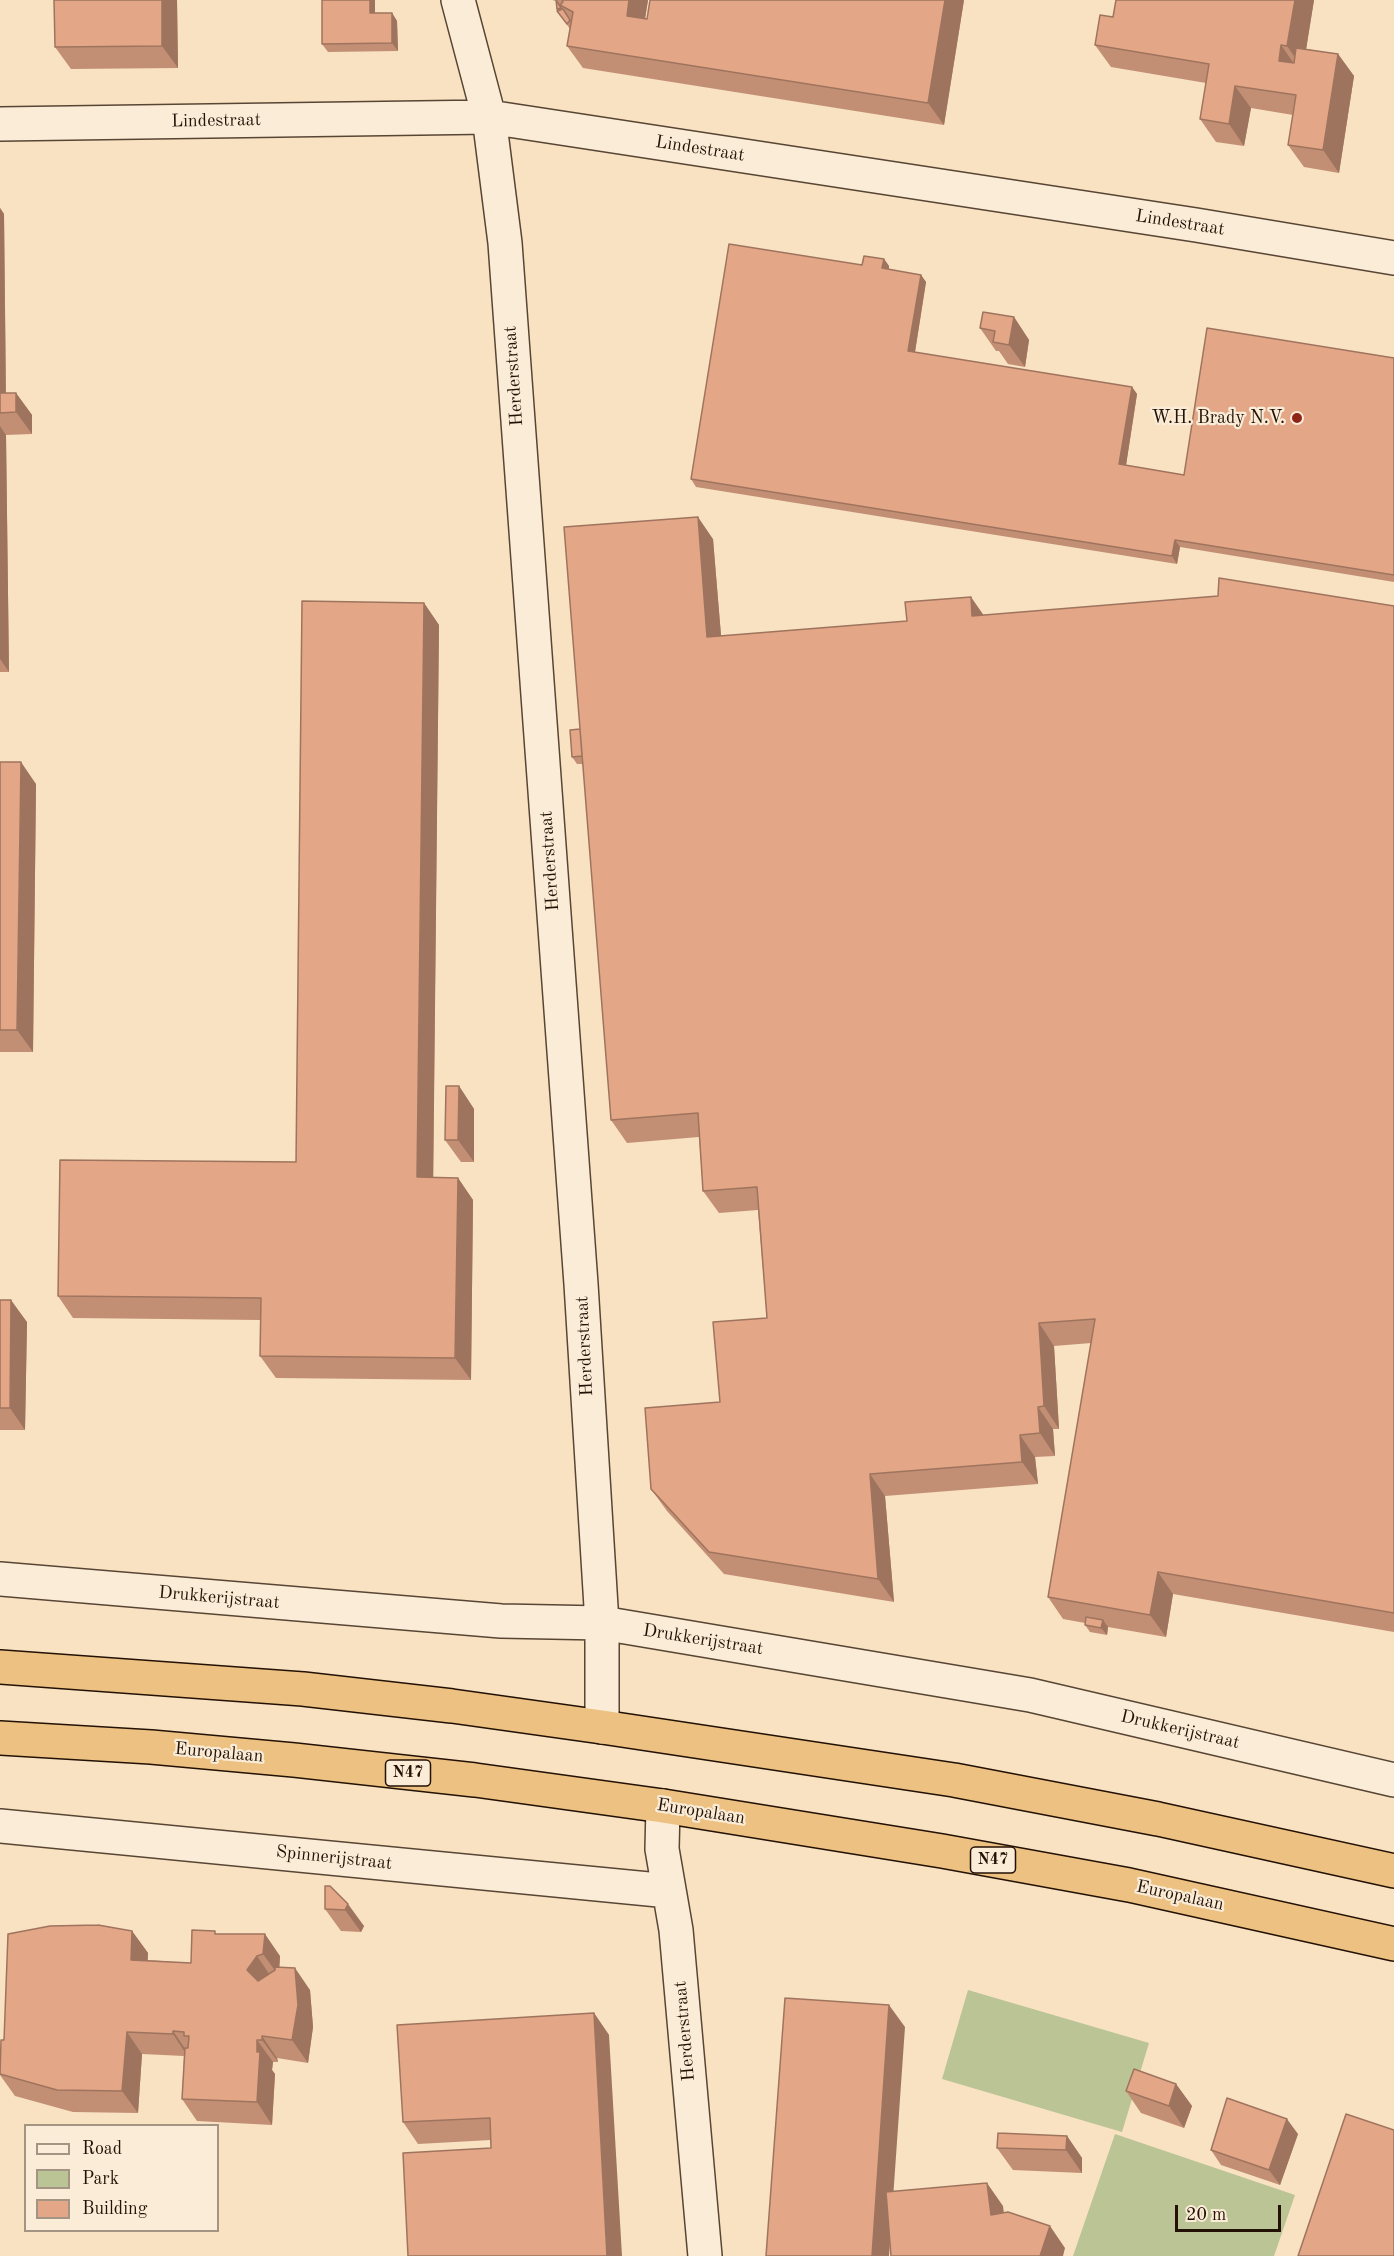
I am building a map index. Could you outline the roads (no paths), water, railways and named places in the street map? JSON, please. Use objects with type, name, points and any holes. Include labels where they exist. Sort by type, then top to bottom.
[{"type":"highway","points":[[0,1667],[303,1689],[602,1727],[954,1780],[1158,1819],[1394,1870]]},
{"type":"highway","name":"Europalaan","points":[[0,1738],[151,1747],[294,1760],[475,1780],[663,1806],[942,1851],[1117,1883],[1394,1944]]},
{"type":"street","name":"Herderstraat","points":[[458,0],[489,117],[507,279],[580,1272],[602,1623],[602,1727]]},
{"type":"street","name":"Lindestraat","points":[[0,124],[489,117],[1196,225],[1394,258]]},
{"type":"street","name":"Drukkerijstraat","points":[[0,1579],[501,1621],[602,1623],[1030,1695],[1394,1780]]},
{"type":"street","name":"Herderstraat","points":[[663,1806],[662,1849],[676,1930],[705,2256]]},
{"type":"street","name":"Spinnerijstraat","points":[[0,1826],[669,1891]]},
{"type":"place","name":"W.H. Brady N.V.","points":[[1297,418]]}]
